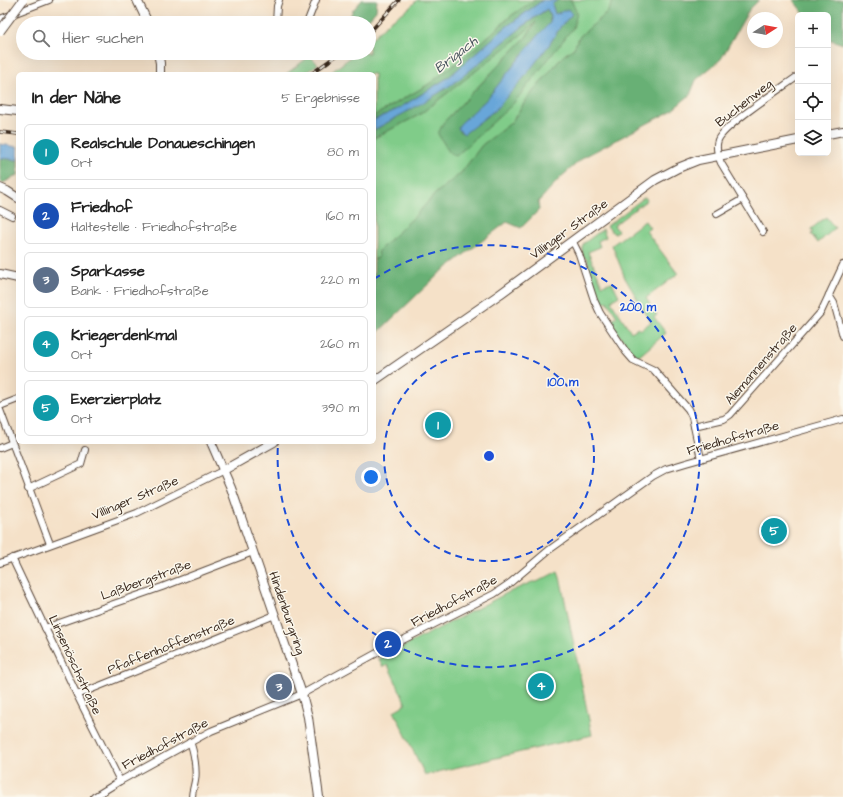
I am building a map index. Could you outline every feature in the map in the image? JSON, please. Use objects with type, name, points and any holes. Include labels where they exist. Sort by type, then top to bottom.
[{"type":"main road","points":[[0,31],[23,0]]},
{"type":"main road","points":[[137,0],[145,16]]},
{"type":"main road","points":[[159,60],[160,72]]},
{"type":"main road","points":[[0,109],[16,111]]},
{"type":"main road","points":[[831,133],[843,131]]},
{"type":"main road","name":"Villinger Straße","points":[[376,380],[573,242],[655,180],[698,160],[795,141]]},
{"type":"main road","points":[[0,188],[16,197]]},
{"type":"main road","points":[[0,274],[16,278]]},
{"type":"main road","name":"Hindenburgring","points":[[212,444],[224,470],[302,694],[308,718],[319,797]]},
{"type":"main road","name":"Villinger Straße","points":[[224,470],[270,444]]},
{"type":"street","points":[[0,19],[48,0]]},
{"type":"street","points":[[276,16],[279,0]]},
{"type":"street","points":[[309,16],[316,0]]},
{"type":"street","name":"Buchenweg","points":[[717,155],[716,145],[724,130],[795,78]]},
{"type":"street","points":[[717,155],[763,232]]},
{"type":"street","points":[[717,214],[743,199]]},
{"type":"street","points":[[0,210],[12,216]]},
{"type":"street","points":[[573,242],[579,254],[594,300],[600,313],[626,352],[633,360],[654,370],[688,409],[702,459]]},
{"type":"street","name":"Alemannenstraße","points":[[694,426],[724,419],[730,415],[821,312],[843,265]]},
{"type":"street","points":[[828,295],[834,304],[843,336]]},
{"type":"street","points":[[0,406],[16,400]]},
{"type":"street","points":[[0,410],[28,489],[50,544]]},
{"type":"street","name":"Friedhofstraße","points":[[94,797],[211,731],[302,694],[377,653],[494,594],[510,583],[549,550],[653,476],[666,469],[843,419]]},
{"type":"street","points":[[0,448],[12,444]]},
{"type":"street","points":[[28,489],[81,464],[85,450]]},
{"type":"street","name":"Villinger Straße","points":[[0,563],[137,513],[224,470]]},
{"type":"street","name":"Laßbergstraße","points":[[46,628],[162,587],[253,552]]},
{"type":"street","name":"Linsenöschstraße","points":[[12,558],[76,695],[120,781]]},
{"type":"street","name":"Pfaffenhoffenstraße","points":[[76,695],[275,615]]},
{"type":"street","points":[[190,742],[193,750],[195,780],[192,790],[192,797]]},
{"type":"green space","points":[[362,0],[377,0],[376,11],[371,16],[350,16],[353,10]]},
{"type":"green space","points":[[417,0],[535,0],[512,15],[472,51],[429,84],[376,115],[376,72],[332,72],[347,60],[376,60],[376,34],[389,22],[408,9]]},
{"type":"green space","points":[[535,0],[543,0],[506,27],[449,77],[398,109],[376,119],[376,115],[429,84],[472,51],[512,15]]},
{"type":"green space","points":[[558,0],[571,0],[577,13],[573,28],[513,104],[456,156],[449,152],[438,134],[443,123],[526,37],[536,22],[513,42],[419,115],[376,137],[376,129],[435,95],[547,9],[550,15],[550,23],[538,35],[486,100],[460,124],[460,132],[464,133],[495,110],[549,45],[561,26],[572,14],[555,14],[552,4]]},
{"type":"green space","points":[[571,0],[614,0],[607,13],[579,37],[574,48],[563,56],[527,99],[511,123],[482,145],[461,173],[435,194],[376,259],[376,137],[419,115],[513,42],[537,20],[526,37],[443,123],[456,156],[472,141],[573,28]]},
{"type":"green space","points":[[614,0],[759,0],[747,12],[721,59],[696,80],[690,95],[671,111],[584,157],[561,177],[538,202],[539,210],[521,228],[507,222],[440,273],[376,334],[376,259],[378,258],[378,251],[415,216],[435,194],[461,173],[482,145],[511,123],[527,99],[563,56],[574,48],[579,37],[607,13]]},
{"type":"green space","points":[[793,0],[843,0],[843,44],[831,40],[831,12],[803,12]]},
{"type":"green space","points":[[305,60],[314,60],[318,64],[307,72],[289,72]]},
{"type":"green space","points":[[0,158],[16,160],[16,176],[3,183],[0,182]]},
{"type":"green space","points":[[645,197],[647,200],[614,225],[618,231],[614,234],[607,226]]},
{"type":"green space","points":[[826,217],[835,228],[818,243],[811,234],[813,232],[811,229]]},
{"type":"green space","points":[[645,221],[650,228],[646,231],[678,274],[646,298],[657,315],[654,317],[666,333],[637,358],[609,322],[617,317],[607,301],[599,306],[587,272],[590,269],[587,259],[583,257],[582,249],[583,244],[603,229],[606,237],[598,241],[600,247],[588,252],[602,285],[612,282],[619,296],[611,301],[631,332],[638,328],[640,330],[651,322],[625,278],[612,245]]},
{"type":"green space","points":[[558,571],[592,735],[425,775],[394,711],[406,704],[388,665],[383,667],[379,659],[507,593],[532,582],[537,582]]},
{"type":"water","points":[[543,0],[558,0],[552,4],[555,14],[568,9],[572,14],[561,26],[549,45],[522,80],[495,110],[464,134],[459,130],[458,127],[460,124],[486,100],[538,35],[550,23],[550,15],[547,9],[458,80],[427,100],[376,129],[376,119],[398,109],[449,77],[506,27]]},
{"type":"water","points":[[0,144],[16,147],[16,160],[0,158]]},
{"type":"railway","points":[[376,25],[399,0]]},
{"type":"railway","points":[[314,72],[330,60]]},
{"type":"railway","points":[[0,132],[16,134]]},
{"type":"place","name":"Realschule Donaueschingen","points":[[438,425]]},
{"type":"place","name":"Exerzierplatz","points":[[774,531]]},
{"type":"place","name":"Friedhof","points":[[388,644]]},
{"type":"place","name":"Kriegerdenkmal","points":[[541,686]]},
{"type":"place","name":"Sparkasse","points":[[279,687]]},
{"type":"water label","name":"Brigach","points":[[456,55]]}]
